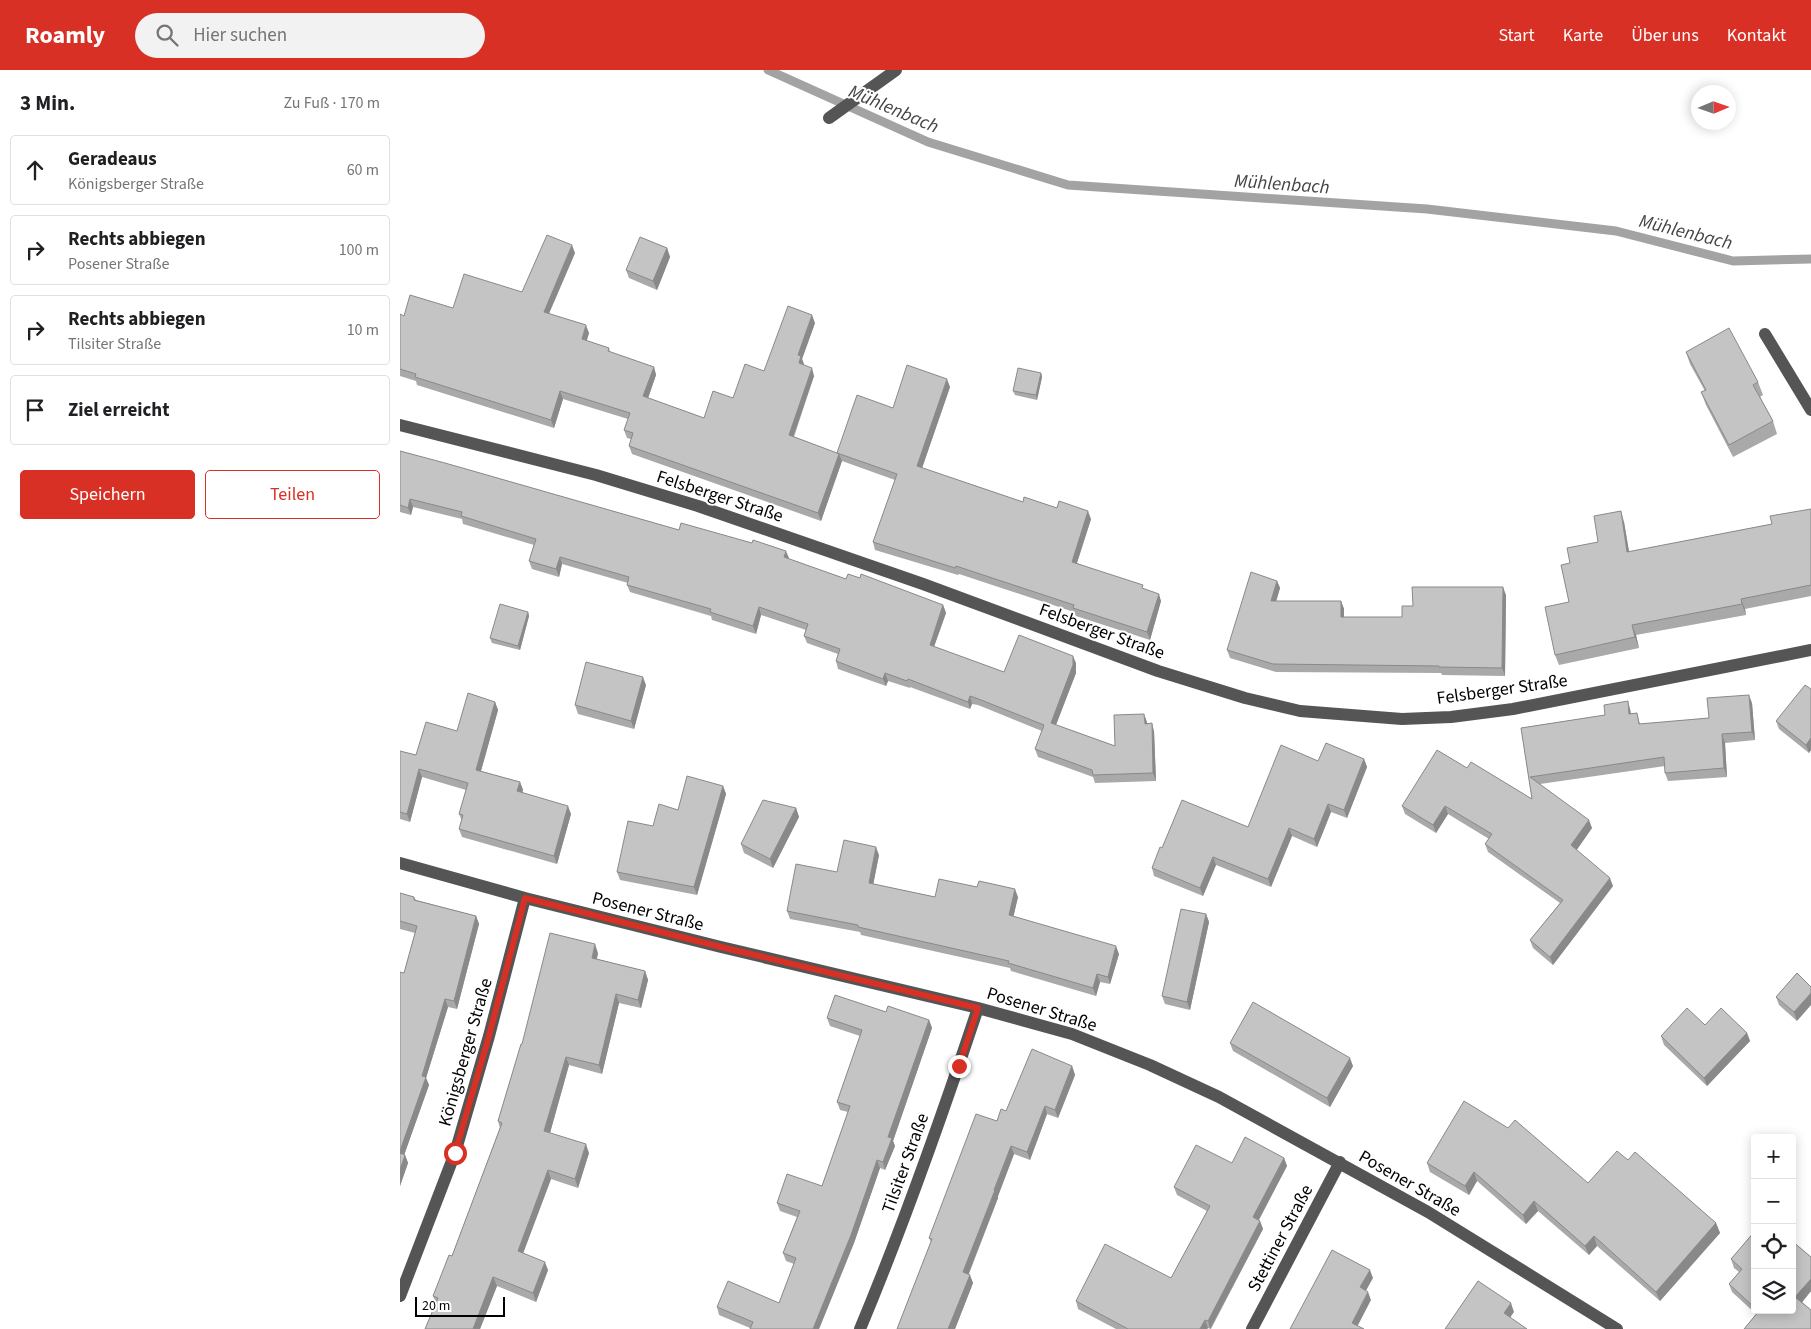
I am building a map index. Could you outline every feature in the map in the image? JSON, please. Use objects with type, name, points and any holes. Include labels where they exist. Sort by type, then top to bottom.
[{"type":"street","points":[[829,118],[896,70]]},
{"type":"street","points":[[1765,334],[1811,410]]},
{"type":"street","name":"Felsberger Straße","points":[[400,425],[596,475],[698,506],[923,584],[1158,671],[1245,698],[1300,711],[1402,719],[1451,717],[1513,709],[1811,650]]},
{"type":"street","name":"Posener Straße","points":[[400,863],[525,898],[978,1008],[1072,1034],[1220,1097],[1428,1212],[1617,1329]]},
{"type":"street","name":"Königsberger Straße","points":[[400,1296],[455,1153],[489,1036],[525,898]]},
{"type":"street","name":"Tilsiter Straße","points":[[860,1329],[921,1172],[978,1008]]},
{"type":"street","name":"Stettiner Straße","points":[[1252,1329],[1340,1162]]},
{"type":"building","points":[[547,235],[572,245],[544,312],[586,325],[582,339],[609,348],[608,351],[654,367],[643,396],[704,418],[713,391],[733,398],[745,364],[764,371],[788,306],[812,315],[798,355],[801,356],[799,363],[812,368],[789,435],[839,454],[818,513],[629,446],[633,433],[624,430],[630,413],[560,391],[551,420],[415,377],[416,374],[400,369],[400,314],[404,316],[410,295],[453,308],[464,274],[522,292]]},
{"type":"building","points":[[640,237],[667,248],[653,281],[626,270]]},
{"type":"building","points":[[1729,328],[1758,382],[1753,385],[1773,421],[1729,445],[1701,392],[1706,390],[1686,352]]},
{"type":"building","points":[[907,365],[947,379],[917,466],[1023,502],[1024,497],[1057,508],[1059,501],[1088,511],[1072,562],[1143,585],[1142,588],[1159,594],[1147,632],[1073,608],[1074,605],[956,566],[955,568],[873,542],[897,474],[837,453],[857,395],[893,408]]},
{"type":"building","points":[[1018,368],[1041,373],[1036,395],[1013,391]]},
{"type":"building","points":[[400,451],[679,530],[681,523],[752,543],[753,540],[786,551],[784,557],[846,579],[848,574],[860,578],[861,574],[943,605],[930,645],[1004,672],[1019,635],[1073,656],[1073,665],[1051,723],[1115,746],[1114,715],[1144,714],[1145,724],[1152,723],[1153,773],[1093,775],[1092,770],[1035,749],[1044,725],[970,696],[968,702],[908,679],[907,681],[885,673],[883,679],[836,661],[840,649],[804,636],[808,624],[759,607],[753,626],[710,612],[711,609],[627,585],[629,577],[560,557],[556,569],[529,561],[536,539],[461,516],[462,512],[410,499],[408,508],[400,505]]},
{"type":"building","points":[[1811,509],[1811,585],[1741,599],[1742,604],[1632,625],[1635,637],[1555,655],[1545,607],[1569,602],[1561,565],[1570,563],[1567,548],[1598,542],[1594,516],[1621,511],[1627,552],[1772,524],[1770,516]]},
{"type":"building","points":[[1251,572],[1277,581],[1271,601],[1341,601],[1341,617],[1402,617],[1402,606],[1413,606],[1412,587],[1503,587],[1502,668],[1273,664],[1227,650]]},
{"type":"building","points":[[500,604],[528,612],[518,646],[490,638]]},
{"type":"building","points":[[586,662],[643,677],[631,721],[575,705]]},
{"type":"building","points":[[1805,685],[1811,689],[1811,738],[1806,745],[1776,721]]},
{"type":"building","points":[[468,693],[495,702],[476,770],[520,782],[517,791],[568,806],[554,856],[459,829],[463,815],[459,814],[468,783],[419,769],[407,814],[400,812],[400,751],[416,755],[426,722],[457,731]]},
{"type":"building","points":[[1749,695],[1752,732],[1722,734],[1724,768],[1665,773],[1664,757],[1530,777],[1589,820],[1571,845],[1610,878],[1550,957],[1530,940],[1563,900],[1485,844],[1492,834],[1445,806],[1433,825],[1402,806],[1437,750],[1467,768],[1471,762],[1532,799],[1521,728],[1605,715],[1604,705],[1628,701],[1629,714],[1637,713],[1639,724],[1709,718],[1707,698]]},
{"type":"building","points":[[1326,743],[1364,759],[1344,810],[1328,804],[1314,839],[1289,828],[1268,879],[1213,857],[1200,888],[1152,868],[1182,800],[1248,827],[1281,745],[1318,761]]},
{"type":"building","points":[[687,776],[723,786],[694,887],[617,872],[628,821],[653,826],[659,804],[678,810]]},
{"type":"building","points":[[763,800],[796,808],[770,859],[741,844]]},
{"type":"building","points":[[844,840],[876,847],[869,883],[935,897],[939,879],[977,887],[979,881],[1015,889],[1009,915],[1116,946],[1108,977],[1097,974],[1093,988],[1008,963],[1009,961],[858,927],[858,925],[787,911],[796,864],[837,872]]},
{"type":"building","points":[[400,893],[414,897],[414,900],[476,916],[454,1001],[445,999],[422,1076],[426,1077],[400,1151],[400,972],[404,973],[417,926],[400,921]]},
{"type":"building","points":[[1181,909],[1206,914],[1187,1002],[1162,996]]},
{"type":"building","points":[[550,933],[595,944],[592,958],[645,971],[638,1000],[616,994],[599,1065],[566,1057],[544,1131],[586,1144],[575,1179],[548,1170],[518,1251],[545,1262],[533,1293],[493,1277],[473,1329],[425,1329],[438,1298],[433,1296],[449,1255],[452,1256],[502,1123],[498,1121],[522,1044]]},
{"type":"building","points":[[1797,973],[1811,987],[1811,993],[1794,1012],[1776,997]]},
{"type":"building","points":[[835,995],[886,1012],[888,1006],[929,1020],[888,1137],[892,1138],[883,1162],[877,1160],[851,1235],[813,1329],[750,1329],[753,1322],[717,1307],[728,1281],[779,1303],[796,1258],[783,1253],[800,1211],[777,1203],[787,1174],[822,1186],[850,1106],[837,1102],[862,1030],[827,1018]]},
{"type":"building","points":[[1253,1002],[1350,1058],[1327,1098],[1230,1043]]},
{"type":"building","points":[[1687,1008],[1705,1025],[1721,1008],[1747,1033],[1704,1078],[1661,1036]]},
{"type":"building","points":[[1032,1049],[1072,1066],[1055,1110],[1045,1106],[1027,1152],[1011,1146],[963,1272],[970,1275],[948,1329],[897,1329],[932,1239],[929,1238],[976,1114],[997,1121],[1001,1109],[1006,1111]]},
{"type":"building","points":[[1464,1101],[1508,1128],[1515,1120],[1588,1183],[1617,1151],[1628,1160],[1635,1152],[1716,1223],[1656,1292],[1594,1236],[1585,1246],[1534,1201],[1523,1215],[1474,1172],[1465,1186],[1427,1163]]},
{"type":"building","points":[[1245,1137],[1284,1158],[1253,1217],[1260,1221],[1208,1321],[1205,1320],[1200,1329],[1128,1329],[1076,1301],[1105,1244],[1171,1278],[1210,1206],[1174,1187],[1196,1145],[1232,1163]]},
{"type":"building","points":[[400,1153],[405,1155],[400,1170]]},
{"type":"building","points":[[1751,1236],[1751,1304],[1729,1284],[1742,1269],[1731,1259]]},
{"type":"building","points":[[1796,1244],[1811,1257],[1811,1279],[1796,1296]]},
{"type":"building","points":[[1332,1250],[1370,1270],[1360,1287],[1368,1292],[1352,1323],[1364,1329],[1290,1329]]},
{"type":"building","points":[[1478,1281],[1511,1303],[1504,1313],[1527,1329],[1445,1329]]},
{"type":"building","points":[[1796,1298],[1811,1310],[1811,1329],[1744,1329],[1756,1314],[1796,1314]]},
{"type":"waterway","name":"Mühlenbach","points":[[768,70],[928,142],[1068,185],[1427,209],[1616,231],[1733,261],[1811,259]]},
{"type":"route","points":[[455,1153],[489,1036],[525,898],[978,1008],[959,1066]]}]
